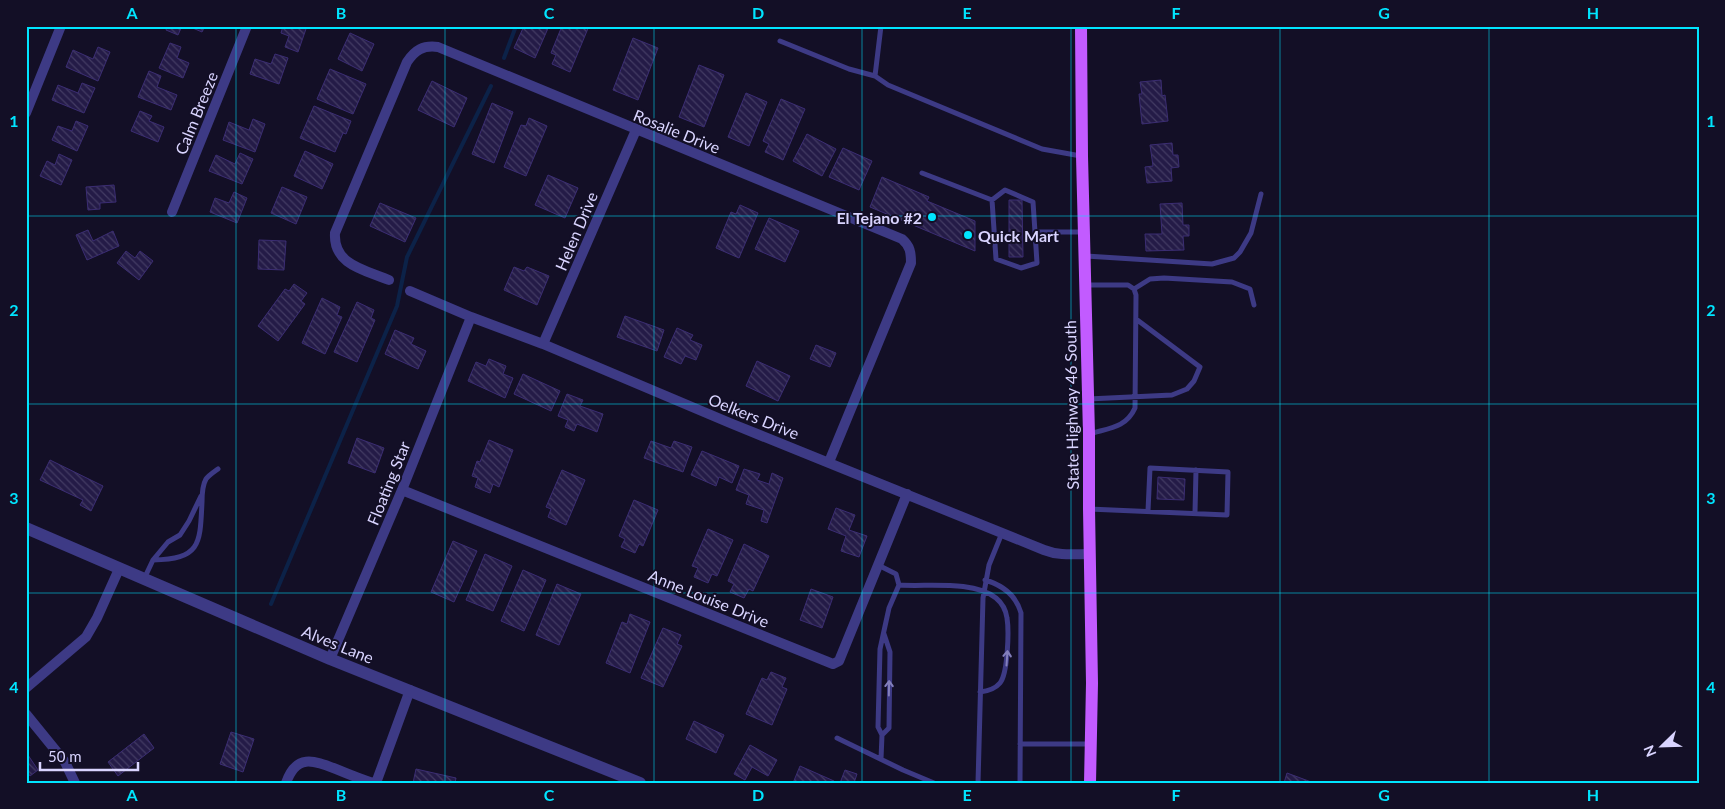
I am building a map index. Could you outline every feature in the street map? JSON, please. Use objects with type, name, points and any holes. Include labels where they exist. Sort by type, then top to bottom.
[{"type":"main road","name":"State Highway 46 South","points":[[1081,26],[1092,683],[1090,783]]},
{"type":"street","points":[[26,113],[61,26]]},
{"type":"street","name":"Calm Breeze","points":[[172,212],[247,26]]},
{"type":"street","name":"Rosalie Drive","points":[[389,280],[348,263],[336,249],[335,233],[407,62],[420,49],[429,46],[438,47],[902,239],[908,244],[911,253],[911,263],[829,462]]},
{"type":"street","name":"Helen Drive","points":[[543,344],[636,130]]},
{"type":"street","name":"Oelkers Drive","points":[[410,291],[1053,554],[1089,554]]},
{"type":"street","name":"Floating Star","points":[[330,658],[402,490],[471,317]]},
{"type":"street","name":"Anne Louise Drive","points":[[402,490],[834,664],[839,661],[907,494]]},
{"type":"street","name":"Alves Lane","points":[[26,528],[330,658],[640,783]]},
{"type":"street","points":[[26,688],[86,637],[97,618],[119,569]]},
{"type":"street","points":[[286,783],[296,766],[311,760],[374,783],[410,690]]},
{"type":"street","points":[[26,714],[65,762],[76,783]]},
{"type":"lane","points":[[875,76],[881,26]]},
{"type":"lane","points":[[780,42],[849,69],[875,76],[888,85],[1042,149],[1082,156]]},
{"type":"lane","points":[[922,173],[992,200]]},
{"type":"lane","points":[[1005,190],[1033,202],[1037,263],[1021,268],[996,259],[992,200],[1005,190]]},
{"type":"lane","points":[[1085,256],[1212,264],[1234,258],[1240,252],[1251,233],[1261,194]]},
{"type":"lane","points":[[1035,232],[1085,232]]},
{"type":"lane","points":[[1134,289],[1150,279],[1164,278],[1232,282],[1250,289],[1254,306]]},
{"type":"lane","points":[[1086,285],[1128,285],[1134,289]]},
{"type":"lane","points":[[1089,434],[1122,425],[1131,418],[1135,408],[1136,319],[1134,289]]},
{"type":"lane","points":[[1088,400],[1172,395],[1187,389],[1194,381],[1200,367],[1136,319]]},
{"type":"lane","points":[[1089,509],[1148,511],[1195,512],[1227,515],[1228,472],[1150,468],[1148,511]]},
{"type":"lane","points":[[144,579],[153,560],[168,542],[180,534],[189,521],[207,479],[218,469]]},
{"type":"lane","points":[[1195,512],[1196,470]]},
{"type":"lane","points":[[153,560],[167,560],[192,551],[198,541],[202,526],[203,491]]},
{"type":"lane","points":[[978,783],[985,580],[1002,533]]},
{"type":"lane","points":[[878,565],[896,574],[898,585],[889,608],[880,649],[878,727],[882,735],[881,759]]},
{"type":"lane","points":[[985,580],[997,583],[1008,591],[1016,599],[1021,613],[1020,783]]},
{"type":"lane","points":[[898,585],[965,586],[984,591],[998,599],[1005,610],[1008,620],[1008,657],[1005,673],[1002,681],[994,689],[980,692]]},
{"type":"lane","points":[[882,735],[888,728],[890,652],[884,634]]},
{"type":"lane","points":[[837,738],[934,783]]},
{"type":"lane","points":[[1020,744],[1091,744]]},
{"type":"building","points":[[167,26],[182,26],[178,35],[166,30]]},
{"type":"building","points":[[188,26],[205,26],[202,32]]},
{"type":"building","points":[[283,26],[307,26],[298,52],[285,47],[289,36],[281,33]]},
{"type":"building","points":[[524,26],[549,26],[535,58],[514,48]]},
{"type":"building","points":[[562,26],[589,26],[570,72],[552,64],[556,55],[551,53]]},
{"type":"building","points":[[350,33],[374,44],[362,71],[338,59]]},
{"type":"building","points":[[633,38],[658,48],[638,100],[613,90]]},
{"type":"building","points":[[170,43],[181,47],[177,58],[189,63],[183,78],[159,68]]},
{"type":"building","points":[[98,47],[110,52],[98,81],[66,67],[73,50],[93,59]]},
{"type":"building","points":[[275,54],[288,58],[279,84],[250,74],[255,59],[271,64]]},
{"type":"building","points":[[699,65],[724,75],[704,127],[679,117]]},
{"type":"building","points":[[330,69],[366,84],[353,114],[317,99]]},
{"type":"building","points":[[149,71],[161,76],[157,87],[177,95],[171,110],[138,97]]},
{"type":"building","points":[[1161,80],[1162,96],[1165,95],[1168,121],[1142,124],[1139,94],[1142,94],[1140,82]]},
{"type":"building","points":[[432,81],[467,98],[454,127],[418,110]]},
{"type":"building","points":[[82,83],[95,88],[84,113],[52,100],[58,85],[78,93]]},
{"type":"building","points":[[746,93],[767,102],[749,146],[728,137]]},
{"type":"building","points":[[781,99],[805,109],[783,160],[765,152],[769,144],[763,141]]},
{"type":"building","points":[[492,103],[513,112],[494,163],[472,154]]},
{"type":"building","points":[[314,106],[351,121],[346,134],[343,133],[335,152],[300,138]]},
{"type":"building","points":[[140,111],[152,116],[149,121],[164,127],[158,142],[131,131]]},
{"type":"building","points":[[529,118],[547,126],[526,176],[504,167],[521,125],[526,126]]},
{"type":"building","points":[[253,119],[265,124],[255,152],[223,140],[229,122],[249,130]]},
{"type":"building","points":[[76,121],[88,126],[77,151],[52,140],[58,126],[72,131]]},
{"type":"building","points":[[807,134],[836,149],[822,176],[793,161]]},
{"type":"building","points":[[1172,143],[1173,155],[1178,155],[1179,167],[1171,168],[1172,181],[1147,183],[1145,167],[1153,166],[1150,145]]},
{"type":"building","points":[[843,148],[872,161],[859,190],[829,177]]},
{"type":"building","points":[[305,151],[333,164],[322,189],[294,176]]},
{"type":"building","points":[[240,153],[253,159],[242,184],[209,171],[216,155],[235,164]]},
{"type":"building","points":[[59,154],[72,160],[61,185],[40,176],[47,161],[55,165]]},
{"type":"building","points":[[548,175],[578,188],[565,218],[535,205]]},
{"type":"building","points":[[882,177],[929,197],[927,201],[975,221],[975,251],[870,207]]},
{"type":"building","points":[[114,185],[116,202],[100,203],[100,209],[88,210],[86,187]]},
{"type":"building","points":[[282,187],[307,197],[296,224],[271,213]]},
{"type":"building","points":[[234,192],[247,198],[237,223],[210,212],[215,198],[229,203]]},
{"type":"building","points":[[1009,200],[1022,200],[1023,257],[1009,257]]},
{"type":"building","points":[[380,203],[416,218],[405,242],[370,226]]},
{"type":"building","points":[[1182,203],[1183,225],[1189,225],[1189,236],[1183,236],[1184,250],[1146,251],[1145,234],[1162,234],[1160,204]]},
{"type":"building","points":[[740,205],[758,213],[739,258],[716,248],[731,212],[736,214]]},
{"type":"building","points":[[769,218],[799,231],[785,262],[755,249]]},
{"type":"building","points":[[88,230],[93,241],[113,231],[119,246],[87,260],[76,235]]},
{"type":"building","points":[[259,240],[286,241],[284,270],[258,269]]},
{"type":"building","points":[[126,251],[135,258],[140,251],[153,261],[139,280],[117,263]]},
{"type":"building","points":[[514,267],[524,271],[527,267],[549,276],[537,305],[504,290]]},
{"type":"building","points":[[294,284],[307,293],[301,301],[305,304],[278,341],[258,326],[285,289],[289,291]]},
{"type":"building","points":[[322,298],[340,307],[337,315],[342,317],[325,354],[302,343]]},
{"type":"building","points":[[357,302],[374,310],[371,318],[375,320],[357,362],[334,352]]},
{"type":"building","points":[[625,316],[664,330],[657,351],[617,337]]},
{"type":"building","points":[[677,328],[693,335],[690,340],[702,345],[696,360],[685,356],[681,364],[664,357]]},
{"type":"building","points":[[395,330],[414,338],[411,344],[426,351],[418,369],[385,354]]},
{"type":"building","points":[[816,345],[836,353],[830,367],[810,359]]},
{"type":"building","points":[[489,359],[506,366],[503,374],[513,378],[505,398],[468,381],[476,362],[486,366]]},
{"type":"building","points":[[757,361],[790,376],[778,401],[746,386]]},
{"type":"building","points":[[523,374],[560,391],[551,411],[514,394]]},
{"type":"building","points":[[567,394],[583,400],[580,406],[603,414],[597,432],[577,424],[574,431],[565,427],[568,420],[558,416]]},
{"type":"building","points":[[357,438],[384,448],[375,473],[348,463]]},
{"type":"building","points":[[489,440],[513,450],[499,487],[493,484],[490,493],[475,487],[478,478],[472,476],[477,461],[480,462]]},
{"type":"building","points":[[651,441],[671,448],[674,441],[692,447],[683,472],[644,458]]},
{"type":"building","points":[[702,451],[739,466],[732,483],[719,477],[716,486],[691,475]]},
{"type":"building","points":[[50,460],[103,486],[91,511],[80,505],[83,500],[40,480]]},
{"type":"building","points":[[744,469],[760,474],[757,480],[769,484],[772,473],[783,478],[767,523],[761,521],[764,510],[746,504],[749,495],[736,490]]},
{"type":"building","points":[[562,470],[585,480],[566,525],[548,517],[551,509],[546,507]]},
{"type":"building","points":[[1158,477],[1185,479],[1184,500],[1157,499]]},
{"type":"building","points":[[634,500],[658,510],[643,546],[639,544],[635,553],[621,547],[625,539],[619,536]]},
{"type":"building","points":[[836,508],[855,515],[849,530],[867,536],[859,557],[841,551],[846,536],[828,529]]},
{"type":"building","points":[[708,529],[733,540],[717,576],[712,574],[708,583],[694,577],[698,568],[692,566]]},
{"type":"building","points":[[453,541],[477,551],[454,602],[431,592]]},
{"type":"building","points":[[744,544],[769,556],[753,591],[749,589],[744,598],[730,592],[734,584],[728,581]]},
{"type":"building","points":[[485,554],[512,566],[493,611],[466,600]]},
{"type":"building","points":[[523,570],[546,580],[524,631],[501,621]]},
{"type":"building","points":[[557,584],[581,594],[559,645],[536,635]]},
{"type":"building","points":[[811,589],[833,597],[822,628],[800,620]]},
{"type":"building","points":[[630,614],[650,622],[630,673],[606,663],[622,622],[627,624]]},
{"type":"building","points":[[663,628],[681,635],[677,644],[682,646],[663,687],[641,678]]},
{"type":"building","points":[[771,672],[786,678],[782,687],[787,689],[772,725],[746,714],[762,678],[767,680]]},
{"type":"building","points":[[694,721],[724,735],[716,753],[686,739]]},
{"type":"building","points":[[231,732],[254,739],[243,772],[220,764]]},
{"type":"building","points":[[144,734],[154,748],[118,776],[108,762]]},
{"type":"building","points":[[750,745],[777,760],[768,776],[752,767],[745,780],[734,774]]},
{"type":"building","points":[[26,752],[38,770],[30,776],[26,770]]},
{"type":"building","points":[[800,766],[834,781],[833,783],[793,783]]},
{"type":"building","points":[[416,769],[456,778],[455,783],[413,783]]},
{"type":"building","points":[[845,770],[857,774],[854,783],[840,783]]},
{"type":"building","points":[[1287,773],[1314,783],[1284,783]]},
{"type":"waterway","points":[[504,58],[516,26]]},
{"type":"waterway","points":[[271,604],[397,306],[407,257],[491,86]]},
{"type":"place","name":"El Tejano #2","points":[[932,217]]},
{"type":"place","name":"Quick Mart","points":[[968,235]]}]
